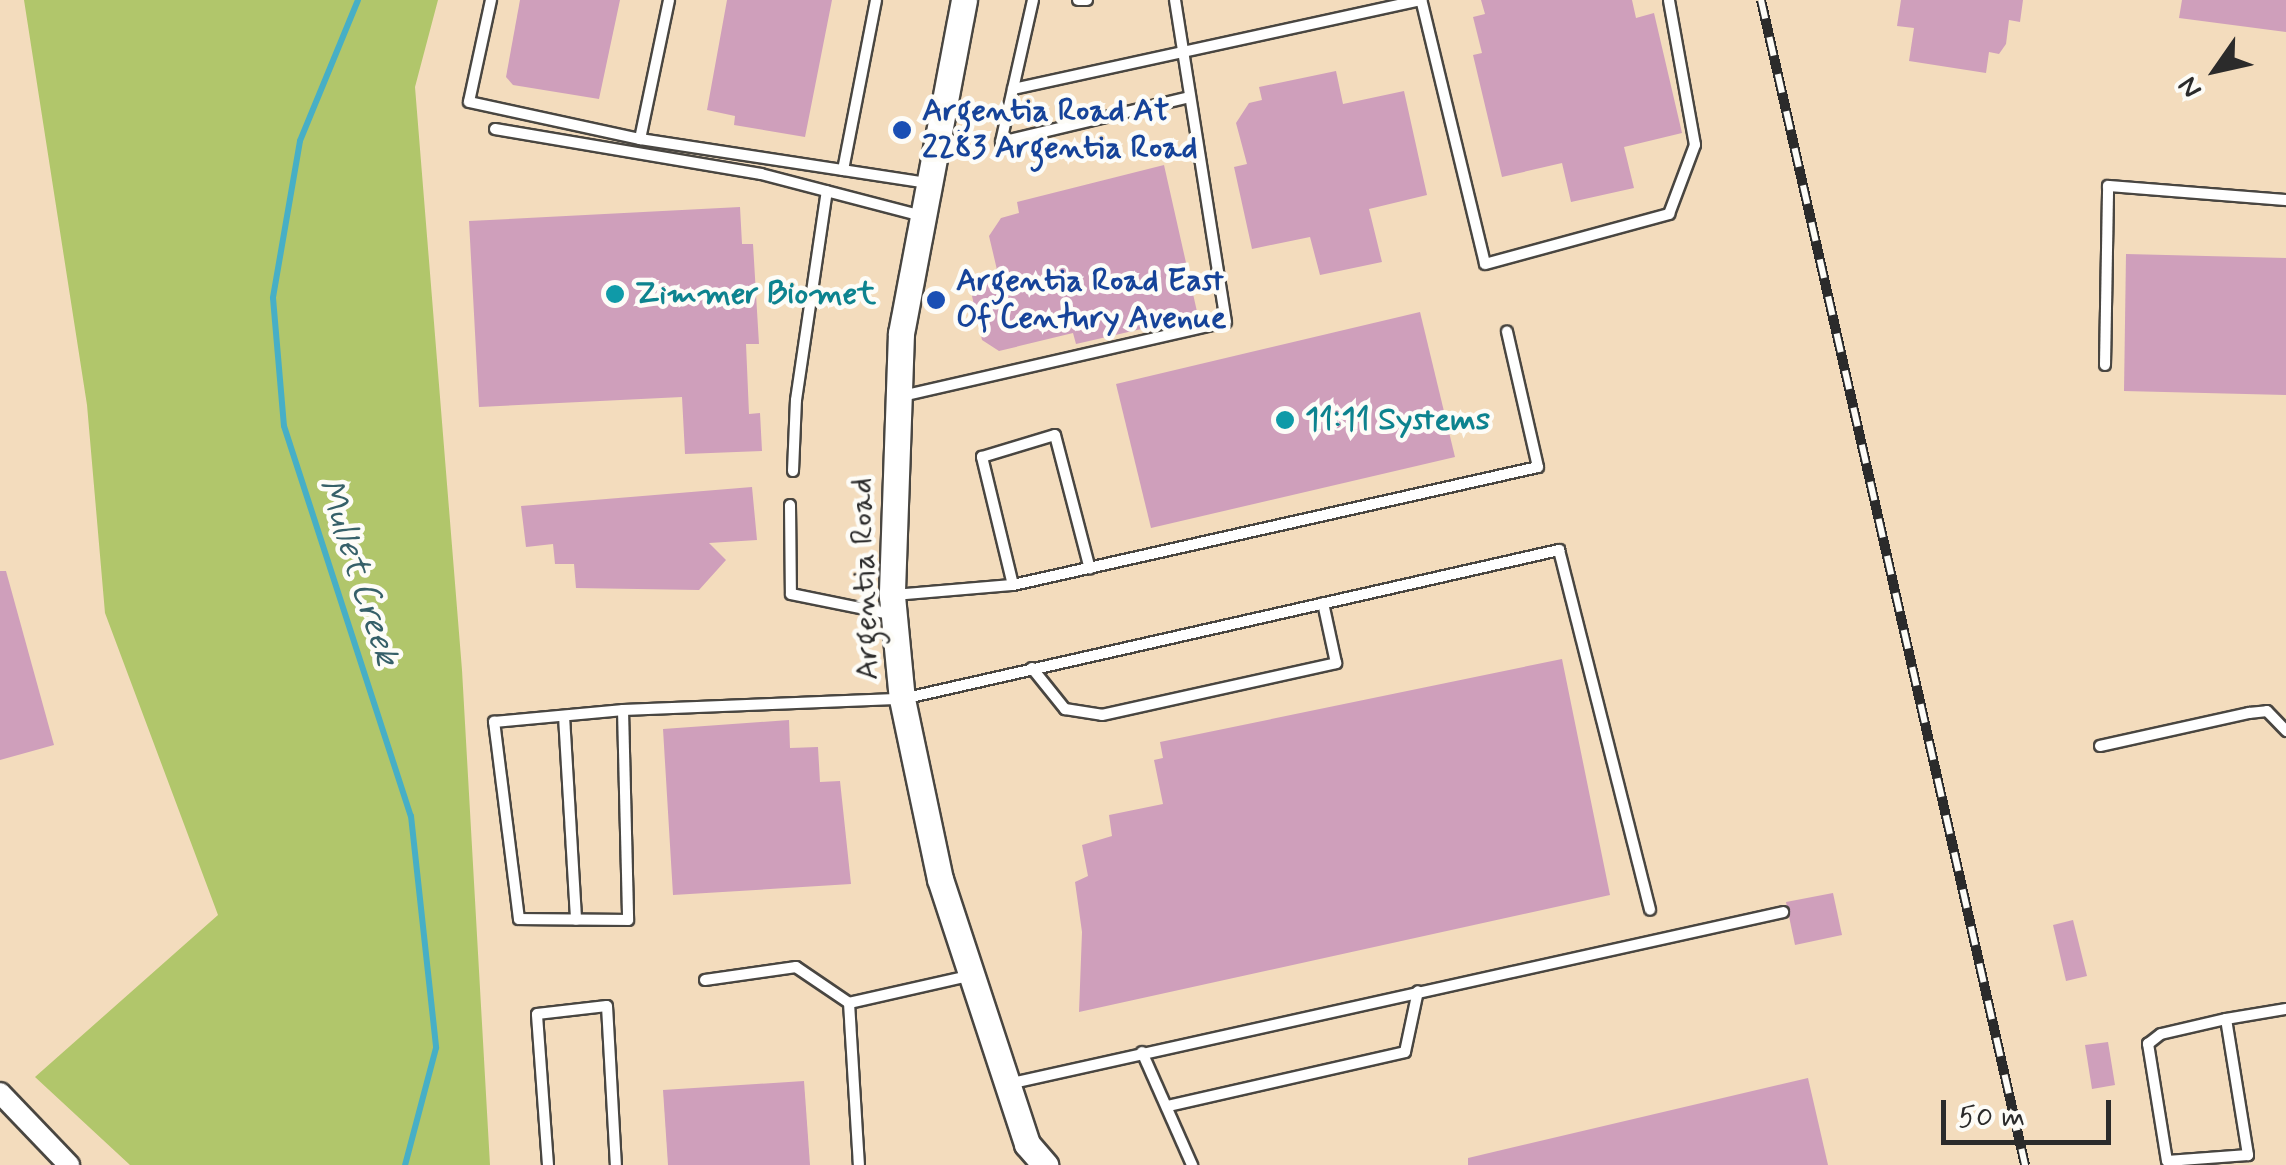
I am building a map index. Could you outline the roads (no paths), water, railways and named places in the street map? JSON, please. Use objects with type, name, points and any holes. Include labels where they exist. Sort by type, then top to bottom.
[{"type":"street","name":"Argentia Road","points":[[964,0],[900,333],[893,605],[902,699],[940,879],[1026,1155],[1046,1165]]},
{"type":"street","points":[[0,1093],[69,1165]]},
{"type":"lane","points":[[492,0],[469,102],[640,139],[928,183]]},
{"type":"lane","points":[[640,139],[669,0]]},
{"type":"lane","points":[[844,170],[876,0]]},
{"type":"lane","points":[[1033,0],[1001,142],[1190,97]]},
{"type":"lane","points":[[1078,0],[1087,0]]},
{"type":"lane","points":[[899,397],[1226,322],[1175,0]]},
{"type":"lane","points":[[1013,90],[1182,49],[1421,2],[1485,264],[1669,214],[1695,145],[1669,0]]},
{"type":"lane","points":[[495,129],[827,191],[923,216]]},
{"type":"lane","points":[[2104,365],[2108,186],[2286,200]]},
{"type":"lane","points":[[793,471],[796,400],[827,191]]},
{"type":"lane","points":[[790,504],[791,594],[893,605],[1013,586],[1538,468],[1506,332]]},
{"type":"lane","points":[[1013,586],[982,457],[1055,435],[1090,569]]},
{"type":"lane","points":[[623,710],[628,920],[519,919],[494,722],[623,710],[902,699],[1558,550],[1650,910]]},
{"type":"lane","points":[[1032,668],[1065,709],[1102,714],[1336,663],[1324,603]]},
{"type":"lane","points":[[2100,746],[2267,711],[2286,731]]},
{"type":"lane","points":[[564,716],[576,920]]},
{"type":"lane","points":[[1007,1084],[1783,912]]},
{"type":"lane","points":[[705,980],[796,967],[849,1003],[970,976]]},
{"type":"lane","points":[[1168,1106],[1405,1052],[1418,991]]},
{"type":"lane","points":[[849,1003],[859,1165]]},
{"type":"lane","points":[[548,1165],[536,1014],[607,1006],[616,1165]]},
{"type":"lane","points":[[2226,1020],[2248,1155],[2167,1162],[2148,1070],[2148,1044],[2161,1034],[2226,1020],[2286,1009]]},
{"type":"lane","points":[[1142,1052],[1192,1165]]},
{"type":"waterway","name":"Mullet Creek","points":[[358,0],[300,141],[273,298],[284,426],[411,816],[436,1048],[405,1165]]},
{"type":"railway","points":[[1761,0],[2025,1165]]},
{"type":"place","name":"Argentia Road At 2283 Argentia Road","points":[[902,130]]},
{"type":"place","name":"Zimmer Biomet","points":[[615,294]]},
{"type":"place","name":"Argentia Road East Of Century Avenue","points":[[936,300]]},
{"type":"place","name":"11:11 Systems","points":[[1285,420]]}]
